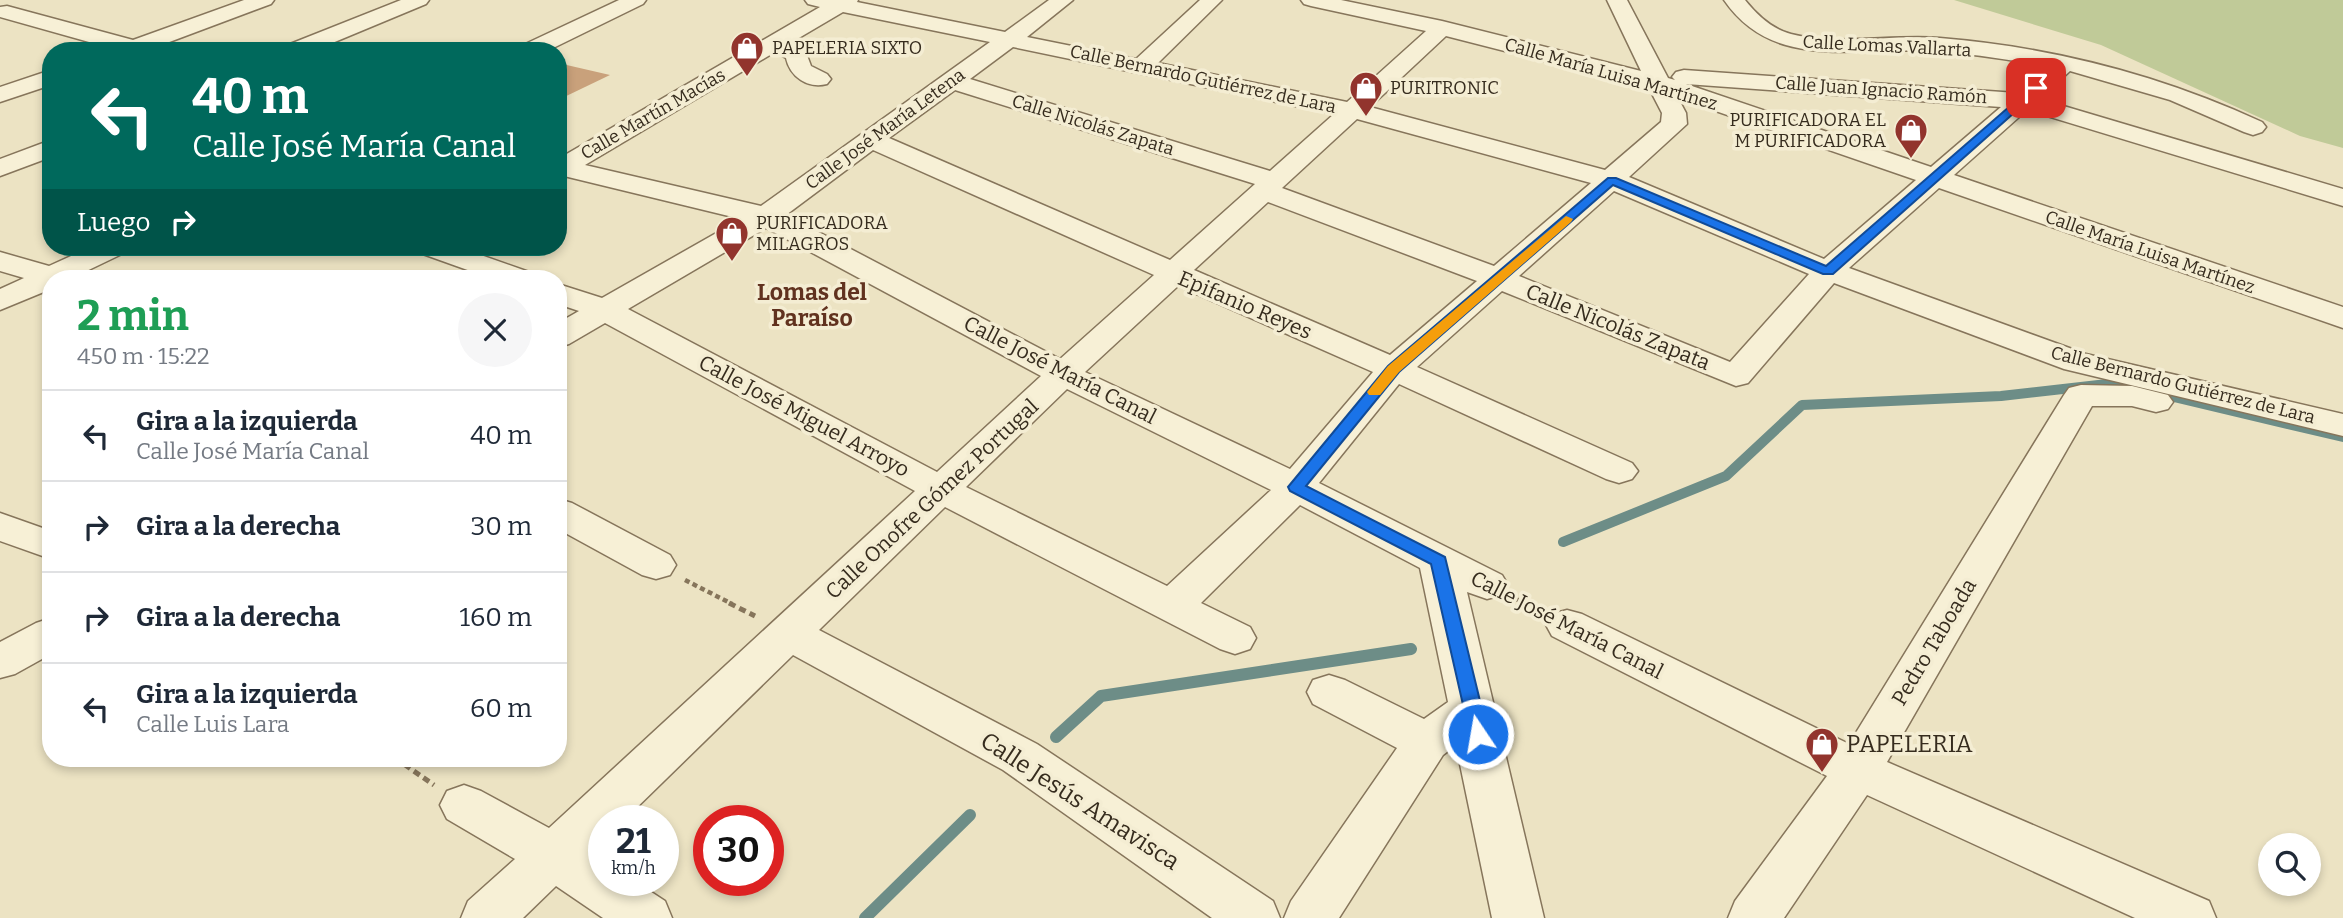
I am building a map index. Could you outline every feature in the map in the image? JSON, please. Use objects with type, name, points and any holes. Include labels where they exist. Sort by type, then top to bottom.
[{"type":"street","points":[[4,13],[45,0]]},
{"type":"street","points":[[156,42],[264,0]]},
{"type":"street","points":[[315,42],[419,0]]},
{"type":"street","points":[[548,42],[636,0]]},
{"type":"street","name":"Calle José María Letena","points":[[567,332],[766,216],[1063,0]]},
{"type":"street","points":[[1142,66],[1212,0]]},
{"type":"street","name":"Calle María Luisa Martínez","points":[[1311,0],[1442,27],[1658,79],[1934,178],[2343,318]]},
{"type":"street","points":[[1172,606],[1296,487],[1394,369],[1674,124],[1674,113],[1617,0]]},
{"type":"street","name":"Calle Lomas Vallarta","points":[[1734,0],[1749,20],[1785,39],[1824,43],[1942,45],[2066,62],[2189,97],[2253,127]]},
{"type":"street","name":"Calle Bernardo Gutiérrez de Lara","points":[[833,2],[1352,110],[1612,180],[1828,271],[2076,362],[2343,425]]},
{"type":"street","name":"Calle Martín Macías","points":[[567,165],[773,45],[833,2]]},
{"type":"street","points":[[4,13],[107,42]]},
{"type":"street","name":"Calle Onofre Gómez Portugal","points":[[486,918],[1063,374],[1442,27]]},
{"type":"street","points":[[773,45],[786,47],[797,55],[799,68],[805,74],[819,79]]},
{"type":"street","points":[[1828,271],[2066,62]]},
{"type":"street","name":"Calle Juan Ignacio Ramón","points":[[1658,79],[2022,101],[2343,198]]},
{"type":"street","points":[[0,95],[42,80]]},
{"type":"street","name":"Calle Nicolás Zapata","points":[[952,81],[1269,186],[1736,376],[1828,271]]},
{"type":"street","name":"Epifanio Reyes","points":[[871,140],[1173,275],[1394,369],[1619,471]]},
{"type":"street","points":[[0,169],[42,152]]},
{"type":"street","name":"Calle José María Canal","points":[[567,171],[766,216],[1063,374],[1296,487],[1487,585]]},
{"type":"street","points":[[68,270],[96,256]]},
{"type":"street","points":[[456,256],[495,270]]},
{"type":"street","points":[[0,261],[42,273]]},
{"type":"street","points":[[0,301],[42,282]]},
{"type":"street","name":"Calle José Miguel Arroyo","points":[[567,296],[605,310],[942,490],[1235,638]]},
{"type":"street","name":"Calle Bernardo Gutiérrez de Lara","points":[[2081,396],[2132,396],[2343,445]]},
{"type":"street","name":"Pedro Taboada","points":[[1754,918],[1858,770],[2081,396]]},
{"type":"street","points":[[567,517],[656,565]]},
{"type":"street","points":[[0,526],[42,542]]},
{"type":"street","points":[[1439,561],[1518,918]]},
{"type":"street","name":"Calle José María Canal","points":[[1567,625],[1858,770],[2190,918]]},
{"type":"street","name":"Calle Jesús Amavisca","points":[[789,634],[1020,757],[1254,918]]},
{"type":"street","points":[[0,662],[42,639]]},
{"type":"street","points":[[1328,692],[1427,742]]},
{"type":"street","points":[[1310,918],[1427,742],[1472,708]]},
{"type":"street","points":[[464,805],[554,856],[646,918]]},
{"type":"path","points":[[656,565],[789,634]]},
{"type":"path","name":"Calle José María Canal","points":[[1487,585],[1567,625]]},
{"type":"path","points":[[408,767],[464,805]]},
{"type":"green space","points":[[1954,0],[2343,0],[2343,148],[2300,136],[2101,45]]},
{"type":"building","points":[[567,65],[610,75],[567,96]]},
{"type":"waterway","points":[[1563,542],[1726,476],[1802,405],[2001,396],[2116,383],[2139,389]]},
{"type":"waterway","points":[[2157,393],[2343,437]]},
{"type":"waterway","points":[[1056,737],[1101,696],[1411,649]]},
{"type":"waterway","points":[[865,918],[970,815]]},
{"type":"slow traffic","points":[[1375,392],[1394,369],[1566,219]]},
{"type":"place","name":"PAPELERIA SIXTO","points":[[747,78]]},
{"type":"place","name":"PURITRONIC","points":[[1366,118]]},
{"type":"place","name":"PURIFICADORA EL M PURIFICADORA","points":[[1911,160]]},
{"type":"place","name":"PURIFICADORA MILAGROS","points":[[732,263]]},
{"type":"place","name":"PAPELERIA","points":[[1822,774]]},
{"type":"district","name":"Lomas del Paraíso","points":[[812,305]]},
{"type":"route","points":[[1478,734],[1439,561],[1296,487],[1394,369],[1612,180],[1828,271],[2036,88]]}]
